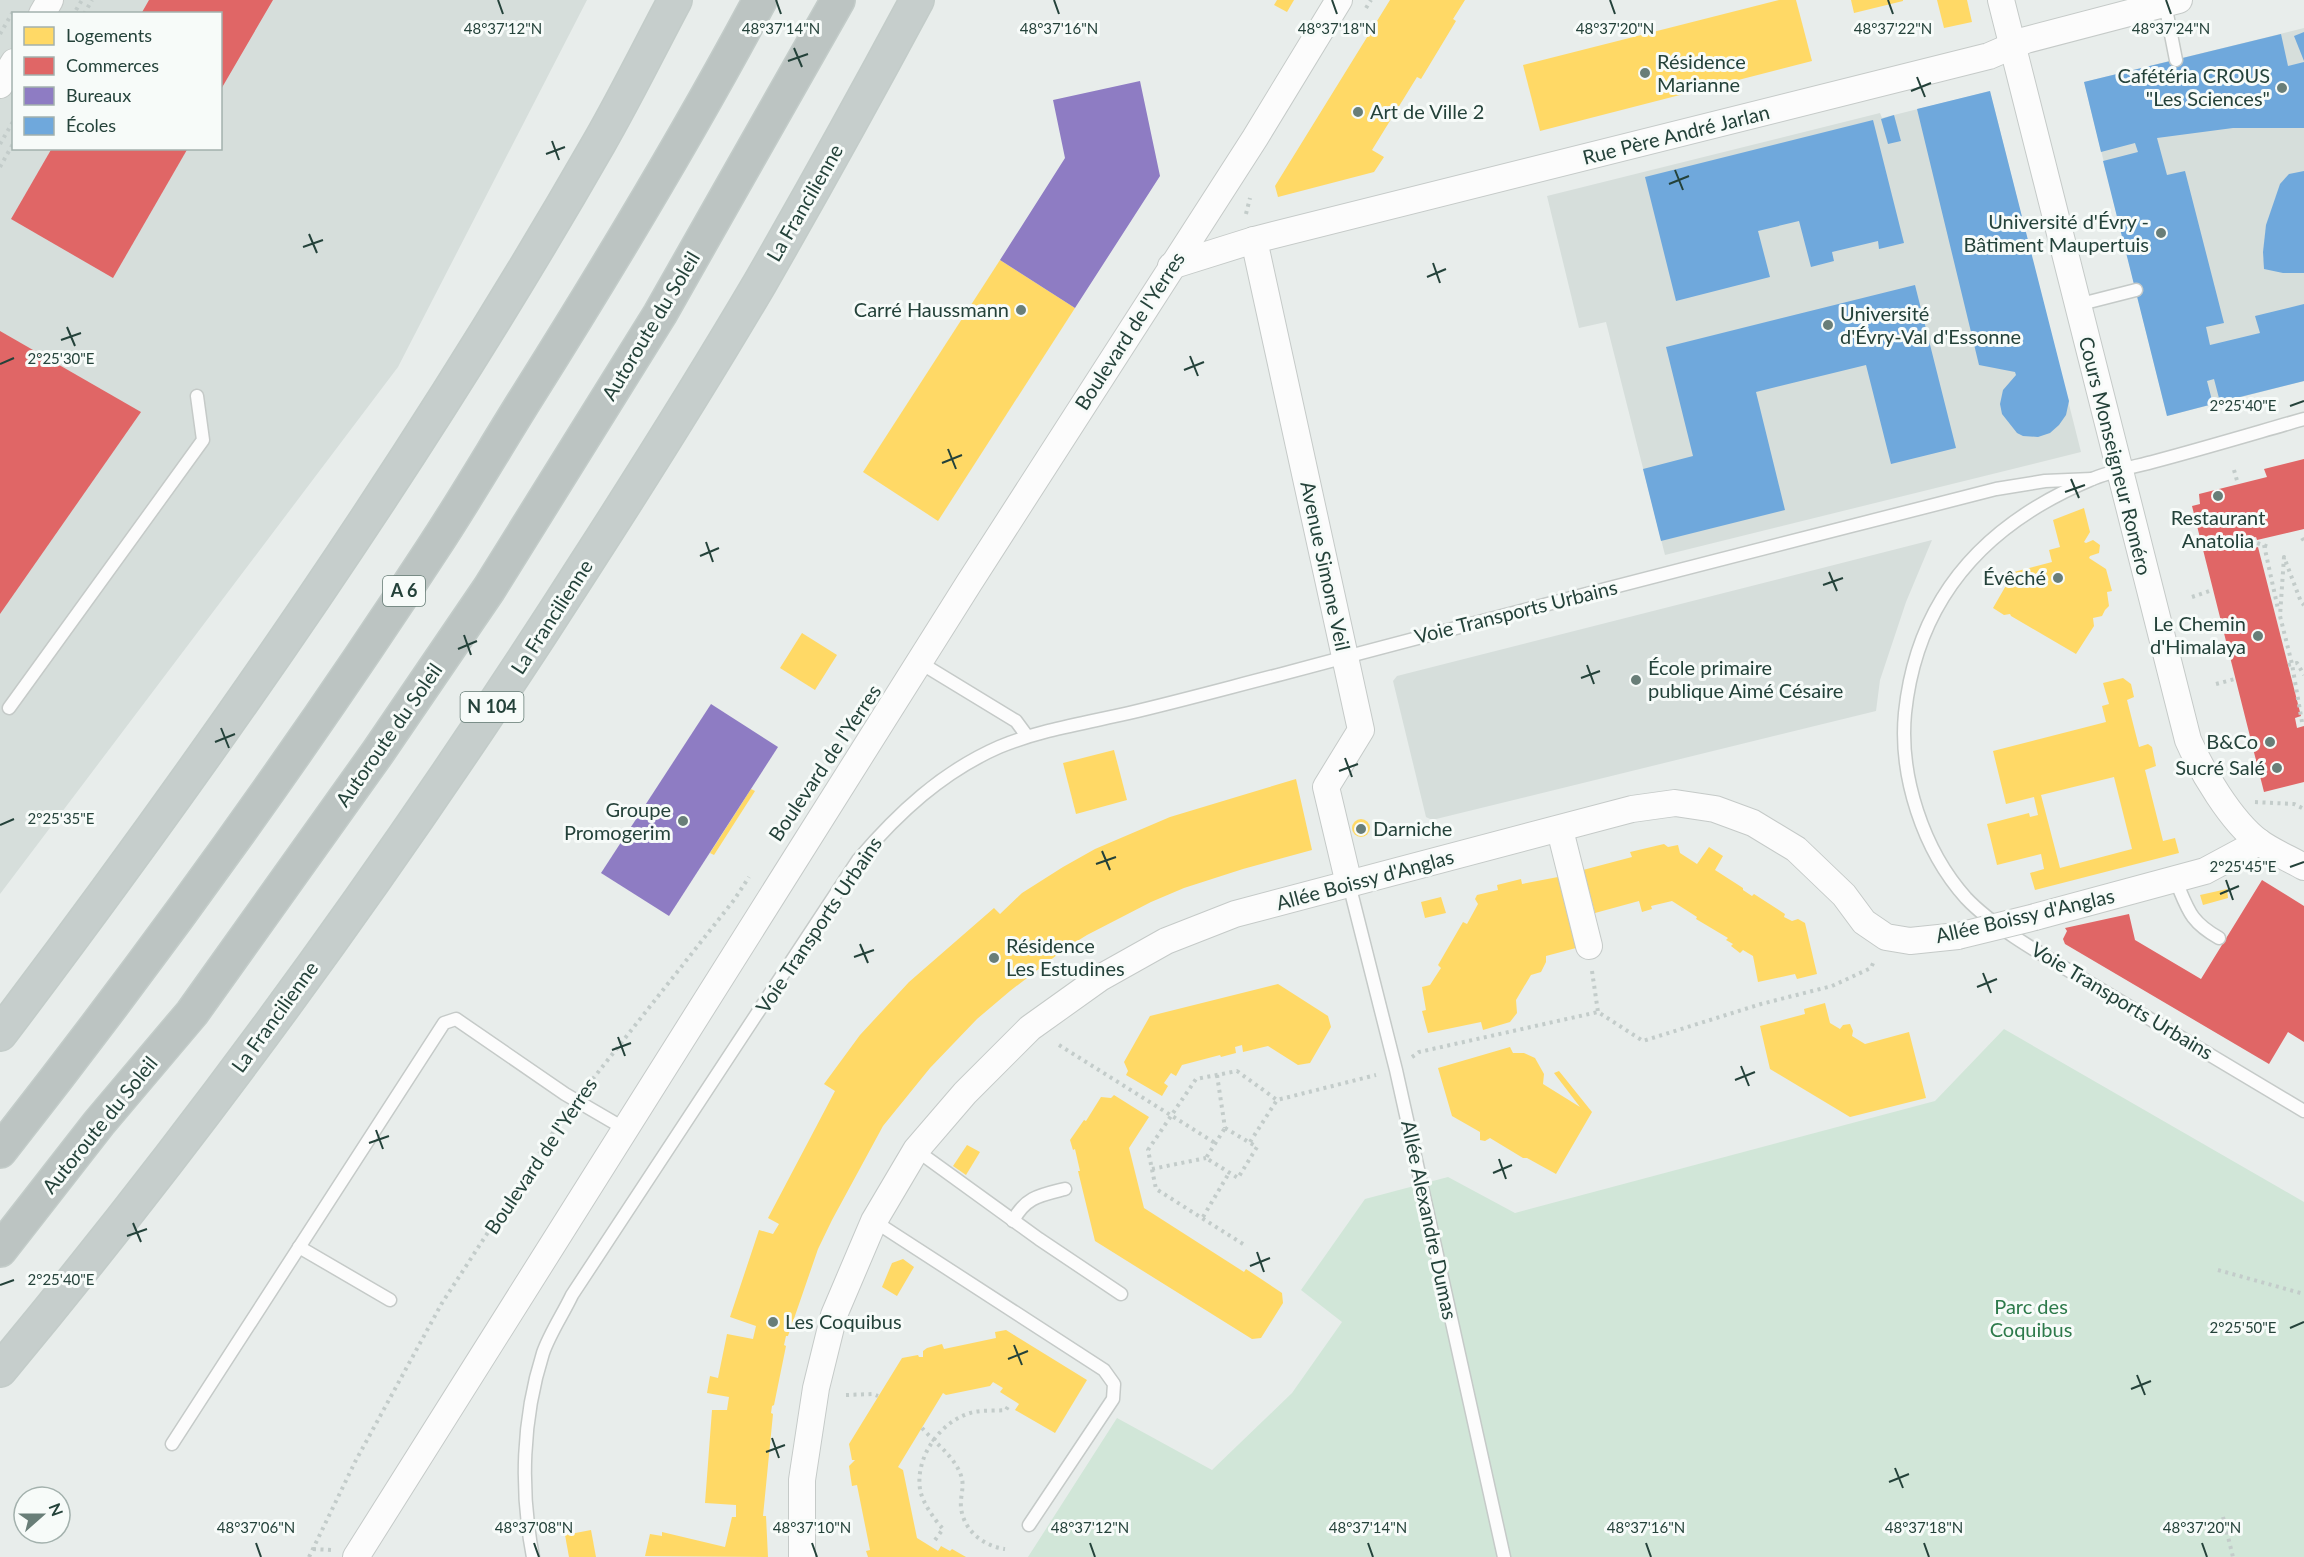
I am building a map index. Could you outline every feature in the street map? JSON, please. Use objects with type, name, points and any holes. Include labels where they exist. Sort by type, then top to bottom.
[{"type":"highway","points":[[0,1034],[111,888],[290,635],[388,488],[472,354],[600,141],[675,0]]},
{"type":"highway","name":"A 6","points":[[0,1151],[59,1076],[224,853],[433,548],[612,260],[760,0]]},
{"type":"highway","name":"Autoroute du Soleil","points":[[0,1250],[99,1123],[192,1013],[378,752],[489,589],[660,314],[838,0]]},
{"type":"highway","name":"La Francilienne","points":[[0,1370],[144,1192],[262,1036],[403,841],[524,662],[650,463],[758,286],[917,0]]},
{"type":"street","name":"Boulevard de l'Yerres","points":[[363,1555],[625,1129],[919,662],[1255,138],[1339,0]]},
{"type":"street","name":"Cours Monseigneur Roméro","points":[[2001,0],[2188,740],[2200,769],[2229,808],[2259,842],[2304,867]]},
{"type":"street","name":"Rue Père André Jarlan","points":[[1171,266],[1254,240],[1989,56],[2026,40],[2172,2]]},
{"type":"street","points":[[0,85],[12,65]]},
{"type":"street","name":"Avenue Simone Veil","points":[[1254,240],[1361,730],[1326,787],[1350,884]]},
{"type":"street","name":"Allée Boissy d'Anglas","points":[[802,1557],[802,1480],[816,1388],[834,1315],[874,1221],[916,1150],[965,1093],[1029,1028],[1100,978],[1166,941],[1235,914],[1560,830],[1632,809],[1675,803],[1715,808],[1753,823],[1796,849],[1844,895],[1864,922],[1886,937],[1910,941],[1958,936],[2205,871],[2259,842]]},
{"type":"street","points":[[1560,830],[1589,946]]},
{"type":"lane","points":[[2172,2],[2176,60]]},
{"type":"lane","points":[[2077,305],[2136,290]]},
{"type":"lane","points":[[9,708],[203,440],[197,396]]},
{"type":"lane","points":[[2092,479],[2304,419]]},
{"type":"lane","name":"Voie Transports Urbains","points":[[533,1557],[524,1483],[528,1421],[544,1351],[572,1295],[858,860],[908,806],[935,784],[979,758],[1027,736],[1173,703],[1345,656],[1996,489],[2045,481],[2092,479]]},
{"type":"lane","name":"Voie Transports Urbains","points":[[2092,479],[2049,500],[1992,540],[1952,580],[1931,617],[1918,649],[1908,687],[1903,734],[1910,780],[1920,820],[1937,858],[1966,898],[1984,914],[2054,962],[2304,1111]]},
{"type":"lane","points":[[919,662],[1016,720],[1027,736]]},
{"type":"lane","points":[[2175,879],[2190,915],[2201,928],[2219,938]]},
{"type":"lane","name":"Allée Alexandre Dumas","points":[[1350,884],[1396,1070],[1504,1557]]},
{"type":"lane","points":[[172,1444],[444,1023],[456,1019],[576,1100],[625,1129]]},
{"type":"lane","points":[[916,1150],[1013,1221],[1121,1294]]},
{"type":"lane","points":[[1013,1221],[1019,1209],[1029,1200],[1065,1189]]},
{"type":"lane","points":[[874,1221],[1104,1370],[1114,1384],[1113,1400],[1029,1525]]},
{"type":"lane","points":[[299,1247],[390,1300]]},
{"type":"path","points":[[0,34],[12,14]]},
{"type":"path","points":[[0,144],[12,123]]},
{"type":"path","points":[[0,167],[12,146]]},
{"type":"path","points":[[2234,470],[2238,484]]},
{"type":"path","points":[[2253,538],[2254,542],[2269,547]]},
{"type":"path","points":[[2264,545],[2267,574],[2280,616],[2302,722]]},
{"type":"path","points":[[2280,616],[2284,557],[2304,605]]},
{"type":"path","points":[[2192,597],[2212,590]]},
{"type":"path","points":[[2290,665],[2297,663],[2304,675]]},
{"type":"path","points":[[2216,684],[2235,679]]},
{"type":"path","points":[[2247,793],[2255,802],[2294,804],[2304,809]]},
{"type":"path","name":"Boulevard de l'Yerres","points":[[309,1557],[355,1462],[442,1303],[559,1122],[734,900],[754,870]]},
{"type":"path","points":[[1761,1004],[1832,986],[1871,968],[1886,937]]},
{"type":"path","points":[[1589,946],[1598,1012]]},
{"type":"path","points":[[1059,1045],[1215,1143]]},
{"type":"path","points":[[1206,1158],[1226,1128],[1217,1075]]},
{"type":"path","points":[[1250,1142],[1277,1100]]},
{"type":"path","points":[[1152,1169],[1206,1158],[1238,1178],[1257,1147],[1226,1128]]},
{"type":"path","points":[[1203,1217],[1229,1173]]},
{"type":"path","points":[[2218,1270],[2304,1294]]},
{"type":"path","points":[[846,1395],[873,1394],[879,1396]]},
{"type":"path","points":[[935,1540],[943,1529],[936,1521],[920,1490],[925,1456],[933,1441],[944,1427],[960,1418],[974,1412],[1006,1410],[1010,1403]]},
{"type":"path","points":[[922,1428],[954,1461],[962,1479],[961,1509],[968,1529],[979,1540],[1005,1549]]},
{"type":"path","points":[[2223,1517],[2233,1557]]},
{"type":"shaded area","points":[[0,0],[587,0],[398,367],[0,894]]},
{"type":"shaded area","name":"Université d'Évry - Bâtiment Maupertuis","points":[[2304,28],[2304,381],[2167,416],[2084,82]]},
{"type":"shaded area","name":"Université d'Évry-Val d'Essonne","points":[[1990,91],[2081,452],[1665,555],[1606,322],[1579,328],[1547,196],[1880,113],[1882,118]]},
{"type":"shaded area","name":"École primaire publique Aimé Césaire","points":[[1932,540],[1906,602],[1880,680],[1876,711],[1432,820],[1426,817],[1393,681],[1397,676]]},
{"type":"green space","name":"Parc des Coquibus","points":[[2004,1029],[2304,1202],[2304,1557],[1028,1557],[1117,1418],[1212,1470],[1292,1393],[1342,1322],[1301,1290],[1365,1199],[1448,1177],[1515,1213],[1935,1101]]},
{"type":"building: Logements","points":[[1277,0],[1294,0],[1287,12],[1274,5]]},
{"type":"building: Logements","name":"Art de Ville 2","points":[[1390,0],[1465,0],[1453,19],[1456,21],[1421,79],[1417,77],[1372,150],[1384,157],[1374,172],[1278,197],[1275,186]]},
{"type":"building: Logements","name":"Résidence Marianne","points":[[1779,0],[1796,0],[1812,61],[1540,131],[1523,65]]},
{"type":"building: Logements","points":[[1851,0],[1903,0],[1903,1],[1854,13]]},
{"type":"building: Logements","points":[[1937,0],[1967,0],[1972,22],[1944,28]]},
{"type":"building: Logements","points":[[1000,260],[1075,308],[938,521],[863,472]]},
{"type":"building: Logements","name":"Évêché","points":[[2084,508],[2090,532],[2084,542],[2093,540],[2100,545],[2099,553],[2089,558],[2106,569],[2112,591],[2107,592],[2109,606],[2102,616],[2093,618],[2094,626],[2076,654],[2010,614],[2004,615],[1993,608],[2008,582],[2006,574],[2052,562],[2049,550],[2060,547],[2053,520]]},
{"type":"building: Logements","points":[[802,633],[837,655],[815,690],[780,668]]},
{"type":"building: Logements","points":[[2123,678],[2131,684],[2134,697],[2127,700],[2139,747],[2148,744],[2152,747],[2156,766],[2145,770],[2163,841],[2175,838],[2179,853],[2035,890],[2030,873],[2044,869],[2041,854],[1997,865],[1987,824],[2029,813],[2030,817],[2038,815],[2034,797],[2006,804],[1993,751],[2106,722],[2102,706],[2109,704],[2103,683]],"holes":[[[2114,777],[2132,849],[2060,868],[2041,795]]]},
{"type":"building: Logements","points":[[1114,750],[1127,800],[1076,814],[1063,763]]},
{"type":"building: Logements","points":[[1296,779],[1312,850],[1184,888],[1087,935],[1066,948],[1010,991],[977,1019],[930,1068],[883,1126],[832,1220],[818,1249],[788,1336],[786,1336],[784,1345],[786,1346],[771,1413],[773,1414],[763,1516],[766,1516],[768,1557],[645,1556],[650,1534],[662,1536],[662,1532],[725,1547],[732,1517],[736,1517],[736,1505],[705,1503],[712,1410],[727,1410],[729,1397],[707,1393],[710,1376],[718,1378],[727,1334],[753,1339],[756,1326],[730,1317],[759,1230],[773,1234],[779,1224],[768,1218],[835,1091],[824,1084],[860,1035],[909,982],[994,908],[1000,914],[1022,893],[1063,867],[1095,849],[1170,817]]},
{"type":"building: Logements","points":[[751,789],[755,791],[714,855],[710,853]]},
{"type":"building: Logements","name":"Darniche","points":[[1357,819],[1365,819],[1370,824],[1368,835],[1357,837],[1352,832],[1352,824]]},
{"type":"building: Logements","points":[[1664,844],[1668,847],[1678,845],[1680,853],[1697,864],[1709,847],[1723,856],[1715,870],[1752,896],[1754,894],[1785,914],[1784,917],[1792,921],[1798,919],[1805,923],[1817,974],[1797,979],[1795,974],[1758,982],[1753,956],[1743,950],[1740,953],[1731,946],[1733,944],[1726,940],[1728,938],[1672,901],[1651,906],[1652,909],[1642,912],[1639,901],[1595,913],[1583,870],[1632,857],[1630,852]]},
{"type":"building: Logements","points":[[1558,877],[1576,948],[1546,956],[1541,972],[1531,975],[1516,1000],[1517,1013],[1510,1022],[1483,1030],[1481,1022],[1428,1033],[1422,1011],[1426,1010],[1422,987],[1430,985],[1441,968],[1438,965],[1463,922],[1467,924],[1478,904],[1475,899],[1477,895],[1498,890],[1497,885],[1521,879],[1522,884]]},
{"type":"building: Logements","points":[[2227,889],[2228,898],[2203,905],[2200,895]]},
{"type":"building: Logements","points":[[1441,897],[1446,913],[1425,918],[1421,902]]},
{"type":"building: Logements","points":[[1278,984],[1328,1016],[1331,1027],[1310,1063],[1298,1065],[1268,1046],[1243,1052],[1242,1045],[1235,1047],[1236,1053],[1182,1065],[1176,1076],[1171,1073],[1164,1083],[1168,1086],[1162,1096],[1126,1075],[1128,1071],[1124,1062],[1150,1016]]},
{"type":"building: Logements","points":[[1825,1003],[1830,1023],[1840,1029],[1843,1025],[1850,1024],[1853,1031],[1852,1036],[1865,1044],[1909,1032],[1926,1098],[1850,1117],[1770,1069],[1760,1026],[1805,1014],[1804,1009]]},
{"type":"building: Logements","points":[[1510,1047],[1513,1053],[1524,1053],[1535,1058],[1544,1074],[1543,1084],[1580,1107],[1554,1073],[1559,1071],[1592,1112],[1556,1174],[1490,1138],[1485,1141],[1480,1140],[1480,1132],[1452,1116],[1438,1068]]},
{"type":"building: Logements","points":[[1114,1095],[1149,1117],[1129,1148],[1144,1208],[1244,1272],[1246,1269],[1282,1293],[1283,1303],[1261,1338],[1252,1339],[1095,1241],[1075,1149],[1073,1150],[1070,1140],[1084,1120],[1086,1121],[1101,1097],[1111,1098]]},
{"type":"building: Logements","points":[[967,1145],[980,1152],[966,1175],[953,1166]]},
{"type":"building: Logements","points":[[903,1259],[914,1267],[897,1296],[882,1287],[892,1263]]},
{"type":"building: Logements","points":[[1006,1330],[1087,1380],[1055,1433],[1015,1410],[1019,1404],[1000,1392],[1003,1388],[993,1382],[990,1386],[946,1395],[943,1393],[898,1467],[903,1470],[917,1538],[938,1551],[941,1546],[966,1557],[868,1557],[866,1551],[870,1550],[857,1485],[852,1486],[849,1466],[855,1460],[852,1460],[849,1444],[902,1358],[918,1355],[923,1357],[923,1351],[927,1348],[942,1344],[944,1349],[996,1338],[995,1332]]},
{"type":"building: Logements","points":[[591,1530],[596,1557],[569,1557],[565,1535]]},
{"type":"building: Commerces","points":[[149,0],[273,0],[222,88],[222,12],[142,12]]},
{"type":"building: Commerces","points":[[51,150],[187,150],[113,278],[11,219]]},
{"type":"building: Commerces","points":[[0,331],[141,412],[0,614]]},
{"type":"building: Commerces","points":[[2304,459],[2304,529],[2257,540],[2256,537],[2249,539],[2252,549],[2258,547],[2301,716],[2295,718],[2297,728],[2304,726],[2304,782],[2264,792],[2192,506],[2200,504],[2199,494],[2267,477],[2264,469]]},
{"type":"building: Commerces","points":[[2262,880],[2304,906],[2304,1042],[2288,1032],[2269,1064],[2065,944],[2063,939],[2067,931],[2065,928],[2129,914],[2135,940],[2201,979]]},
{"type":"building: Bureaux","points":[[1140,81],[1160,176],[1075,308],[1000,260],[1065,158],[1053,100]]},
{"type":"building: Bureaux","name":"Groupe Promogerim","points":[[711,704],[778,747],[669,916],[601,873]]},
{"type":"building: Écoles","points":[[2304,32],[2304,61],[2294,36]]},
{"type":"building: Écoles","name":"Université d'Évry - Bâtiment Maupertuis","points":[[2281,34],[2288,66],[2304,62],[2304,128],[2233,128],[2157,138],[2167,175],[2185,171],[2224,323],[2206,327],[2210,345],[2260,333],[2255,316],[2304,304],[2304,381],[2220,402],[2214,379],[2207,381],[2213,404],[2167,416],[2103,161],[2138,152],[2135,143],[2101,152],[2084,82]]},
{"type":"building: Écoles","points":[[1990,91],[2069,401],[2066,415],[2059,425],[2050,433],[2038,437],[2023,436],[2017,433],[2002,414],[2000,404],[2003,390],[2016,375],[2015,372],[1979,365],[1917,109]]},
{"type":"building: Écoles","points":[[1894,115],[1901,141],[1888,144],[1881,119]]},
{"type":"building: Écoles","points":[[1873,120],[1904,243],[1879,249],[1878,241],[1832,252],[1834,261],[1811,267],[1799,221],[1758,231],[1770,277],[1676,301],[1645,177]]},
{"type":"building: Écoles","points":[[2304,171],[2304,273],[2283,273],[2264,269],[2266,225],[2280,184],[2289,174]]},
{"type":"building: Écoles","points":[[1915,285],[1956,448],[1891,464],[1866,365],[1756,392],[1785,510],[1661,541],[1643,469],[1693,456],[1666,347]]},
{"type":"place","name":"Résidence Marianne","points":[[1645,73]]},
{"type":"place","name":"Cafétéria CROUS \"Les Sciences\"","points":[[2282,88]]},
{"type":"place","name":"Art de Ville 2","points":[[1358,112]]},
{"type":"place","name":"Université d'Évry - Bâtiment Maupertuis","points":[[2161,233]]},
{"type":"place","name":"Carré Haussmann","points":[[1021,310]]},
{"type":"place","name":"Université d'Évry-Val d'Essonne","points":[[1828,325]]},
{"type":"place","name":"Restaurant Anatolia","points":[[2218,496]]},
{"type":"place","name":"Évêché","points":[[2058,578]]},
{"type":"place","name":"Le Chemin d'Himalaya","points":[[2258,636]]},
{"type":"place","name":"École primaire publique Aimé Césaire","points":[[1636,680]]},
{"type":"place","name":"B&Co","points":[[2270,742]]},
{"type":"place","name":"Sucré Salé","points":[[2277,768]]},
{"type":"place","name":"Groupe Promogerim","points":[[683,821]]},
{"type":"place","name":"Darniche","points":[[1361,829]]},
{"type":"place","name":"Résidence Les Estudines","points":[[994,958]]},
{"type":"place","name":"Les Coquibus","points":[[773,1322]]}]
